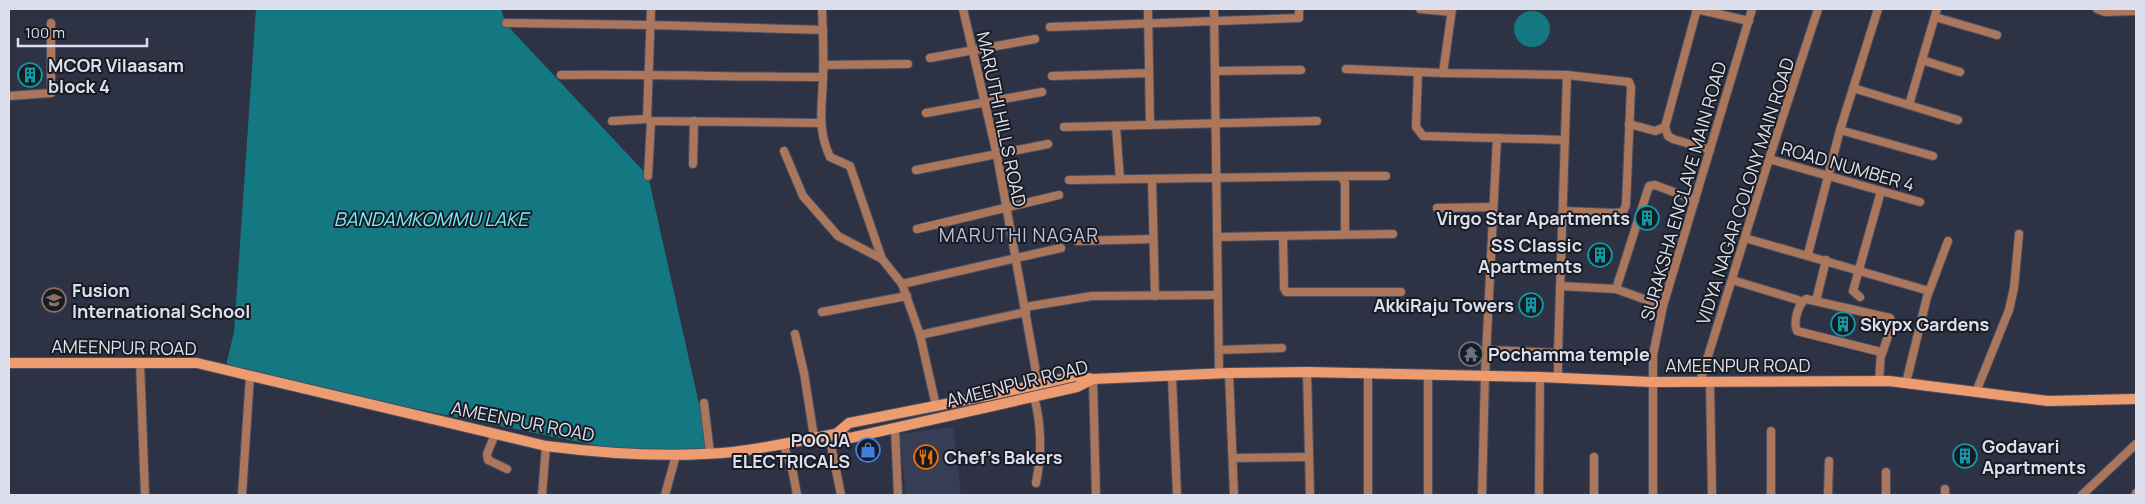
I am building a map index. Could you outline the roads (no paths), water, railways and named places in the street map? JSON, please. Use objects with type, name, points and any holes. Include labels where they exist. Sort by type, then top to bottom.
[{"type":"street","points":[[648,176],[652,9]]},
{"type":"street","points":[[822,9],[823,78],[820,123],[824,144],[830,158],[850,166],[882,260],[902,284],[920,336],[936,406]]},
{"type":"street","name":"MARUTHI HILLS ROAD","points":[[963,9],[998,155],[1038,383]]},
{"type":"street","points":[[1148,9],[1150,125]]},
{"type":"street","points":[[1214,9],[1219,350],[1224,373],[1234,495]]},
{"type":"street","points":[[1050,27],[1299,18],[1299,9]]},
{"type":"street","points":[[1420,9],[1452,10],[1443,73]]},
{"type":"street","points":[[1710,150],[1673,139],[1668,136],[1666,127],[1697,9],[1749,21]]},
{"type":"street","name":"SURAKSHA ENCLAVE MAIN ROAD","points":[[1653,495],[1651,382],[1653,355],[1663,306],[1752,9]]},
{"type":"street","name":"VIDYA NAGAR COLONY MAIN ROAD","points":[[1712,495],[1705,382],[1732,280],[1818,9]]},
{"type":"street","points":[[1808,254],[1840,130],[1878,9]]},
{"type":"street","points":[[2097,9],[2104,12],[2136,11]]},
{"type":"street","points":[[1909,105],[1936,13],[1997,35]]},
{"type":"street","points":[[9,96],[51,93],[51,23]]},
{"type":"street","points":[[506,24],[651,25],[823,30]]},
{"type":"street","points":[[930,58],[1035,39]]},
{"type":"street","points":[[1922,60],[1960,72]]},
{"type":"street","points":[[823,65],[908,64]]},
{"type":"street","points":[[1346,69],[1567,75],[1629,82],[1626,205],[1623,212],[1563,211]]},
{"type":"street","points":[[1215,70],[1300,70]]},
{"type":"street","points":[[1418,72],[1416,127],[1422,136],[1565,140]]},
{"type":"street","points":[[1052,76],[1149,73]]},
{"type":"street","points":[[561,75],[649,74],[823,78]]},
{"type":"street","points":[[1558,378],[1567,75]]},
{"type":"street","points":[[1853,88],[1958,120]]},
{"type":"street","points":[[926,113],[1042,92]]},
{"type":"street","points":[[612,121],[820,123]]},
{"type":"street","points":[[693,164],[694,121]]},
{"type":"street","points":[[1064,127],[1316,121]]},
{"type":"street","points":[[1629,124],[1655,131],[1666,127]]},
{"type":"street","points":[[1116,127],[1120,179]]},
{"type":"street","points":[[1840,130],[1933,156]]},
{"type":"street","points":[[1482,495],[1485,376],[1488,350],[1496,138]]},
{"type":"street","points":[[916,170],[1048,144]]},
{"type":"street","points":[[784,152],[803,196],[838,236],[882,260]]},
{"type":"street","name":"ROAD NUMBER 4","points":[[1769,159],[1920,202]]},
{"type":"street","points":[[1069,180],[1334,174],[1341,176],[1386,176]]},
{"type":"street","points":[[1341,176],[1344,183],[1345,234]]},
{"type":"street","points":[[1152,179],[1155,296]]},
{"type":"street","points":[[1616,289],[1649,186],[1655,185],[1695,200]]},
{"type":"street","points":[[1860,297],[1853,291],[1881,191]]},
{"type":"street","points":[[917,229],[1059,195]]},
{"type":"street","points":[[1437,208],[1493,207]]},
{"type":"street","points":[[1217,237],[1393,234]]},
{"type":"street","points":[[1976,392],[2009,310],[2014,288],[2018,234]]},
{"type":"street","points":[[1282,236],[1284,288],[1286,292],[1401,292]]},
{"type":"street","points":[[1745,238],[1808,254],[1930,291]]},
{"type":"street","points":[[1077,241],[1153,239]]},
{"type":"street","points":[[1906,383],[1930,291],[1948,241]]},
{"type":"street","points":[[902,284],[1061,248]]},
{"type":"street","points":[[1816,301],[1826,260]]},
{"type":"street","points":[[1732,280],[1798,300]]},
{"type":"street","points":[[1560,286],[1616,289],[1663,306]]},
{"type":"street","points":[[920,336],[1092,296],[1218,294]]},
{"type":"street","points":[[822,312],[907,296]]},
{"type":"street","points":[[1879,381],[1882,354],[1892,324],[1890,318],[1806,299],[1802,302],[1795,325],[1797,331],[1875,350],[1882,354]]},
{"type":"street","points":[[795,334],[804,373],[814,437]]},
{"type":"street","points":[[1219,350],[1282,348]]},
{"type":"street","points":[[1488,350],[1558,353]]},
{"type":"street","points":[[140,362],[144,495]]},
{"type":"street","name":"AMEENPUR ROAD","points":[[9,363],[197,363],[546,446],[604,454],[676,455],[734,452],[833,434],[850,438],[1077,387],[1093,379],[1172,377],[1224,373],[1368,373],[1651,382],[1879,381],[2048,401],[2134,399]]},
{"type":"street","points":[[1308,372],[1310,495]]},
{"type":"street","points":[[1368,373],[1368,495]]},
{"type":"street","points":[[1428,375],[1428,495]]},
{"type":"street","points":[[242,495],[250,376]]},
{"type":"street","points":[[841,495],[833,434],[849,423],[900,414],[1075,376],[1093,379],[1096,495]]},
{"type":"street","points":[[1172,377],[1177,495]]},
{"type":"street","points":[[1539,495],[1540,377]]},
{"type":"street","points":[[1034,397],[1040,417],[1041,442],[1036,483]]},
{"type":"street","points":[[704,403],[710,453]]},
{"type":"street","points":[[898,495],[898,428],[900,414]]},
{"type":"street","points":[[1771,431],[1771,495]]},
{"type":"street","points":[[495,434],[486,454],[488,460],[507,469]]},
{"type":"street","points":[[783,443],[793,473],[797,495]]},
{"type":"street","points":[[542,495],[546,446]]},
{"type":"street","points":[[2082,495],[2134,448]]},
{"type":"street","points":[[665,495],[676,455]]},
{"type":"street","points":[[1594,456],[1594,495]]},
{"type":"street","points":[[1232,458],[1309,457]]},
{"type":"street","points":[[1828,495],[1829,461]]},
{"type":"street","points":[[1886,472],[1886,495]]},
{"type":"water","name":"BANDAMKOMMU LAKE","points":[[256,9],[501,9],[506,24],[648,176],[710,453],[638,454],[225,370],[234,332]]},
{"type":"water","points":[[1532,11],[1539,12],[1545,16],[1549,22],[1549,36],[1545,42],[1539,46],[1532,47],[1525,46],[1519,42],[1515,36],[1514,29],[1515,22],[1519,16],[1525,12]]},
{"type":"place","name":"MCOR Vilaasam block 4","points":[[30,75]]},
{"type":"place","name":"Virgo Star Apartments","points":[[1647,218]]},
{"type":"place","name":"SS Classic Apartments","points":[[1600,255]]},
{"type":"place","name":"Fusion International School","points":[[54,300]]},
{"type":"place","name":"AkkiRaju Towers","points":[[1531,305]]},
{"type":"place","name":"Skypx Gardens","points":[[1843,324]]},
{"type":"place","name":"Pochamma temple","points":[[1471,354]]},
{"type":"place","name":"POOJA ELECTRICALS","points":[[868,450]]},
{"type":"place","name":"Godavari Apartments","points":[[1965,456]]},
{"type":"place","name":"Chef's Bakers","points":[[926,457]]},
{"type":"district","name":"MARUTHI NAGAR","points":[[1019,235]]}]
